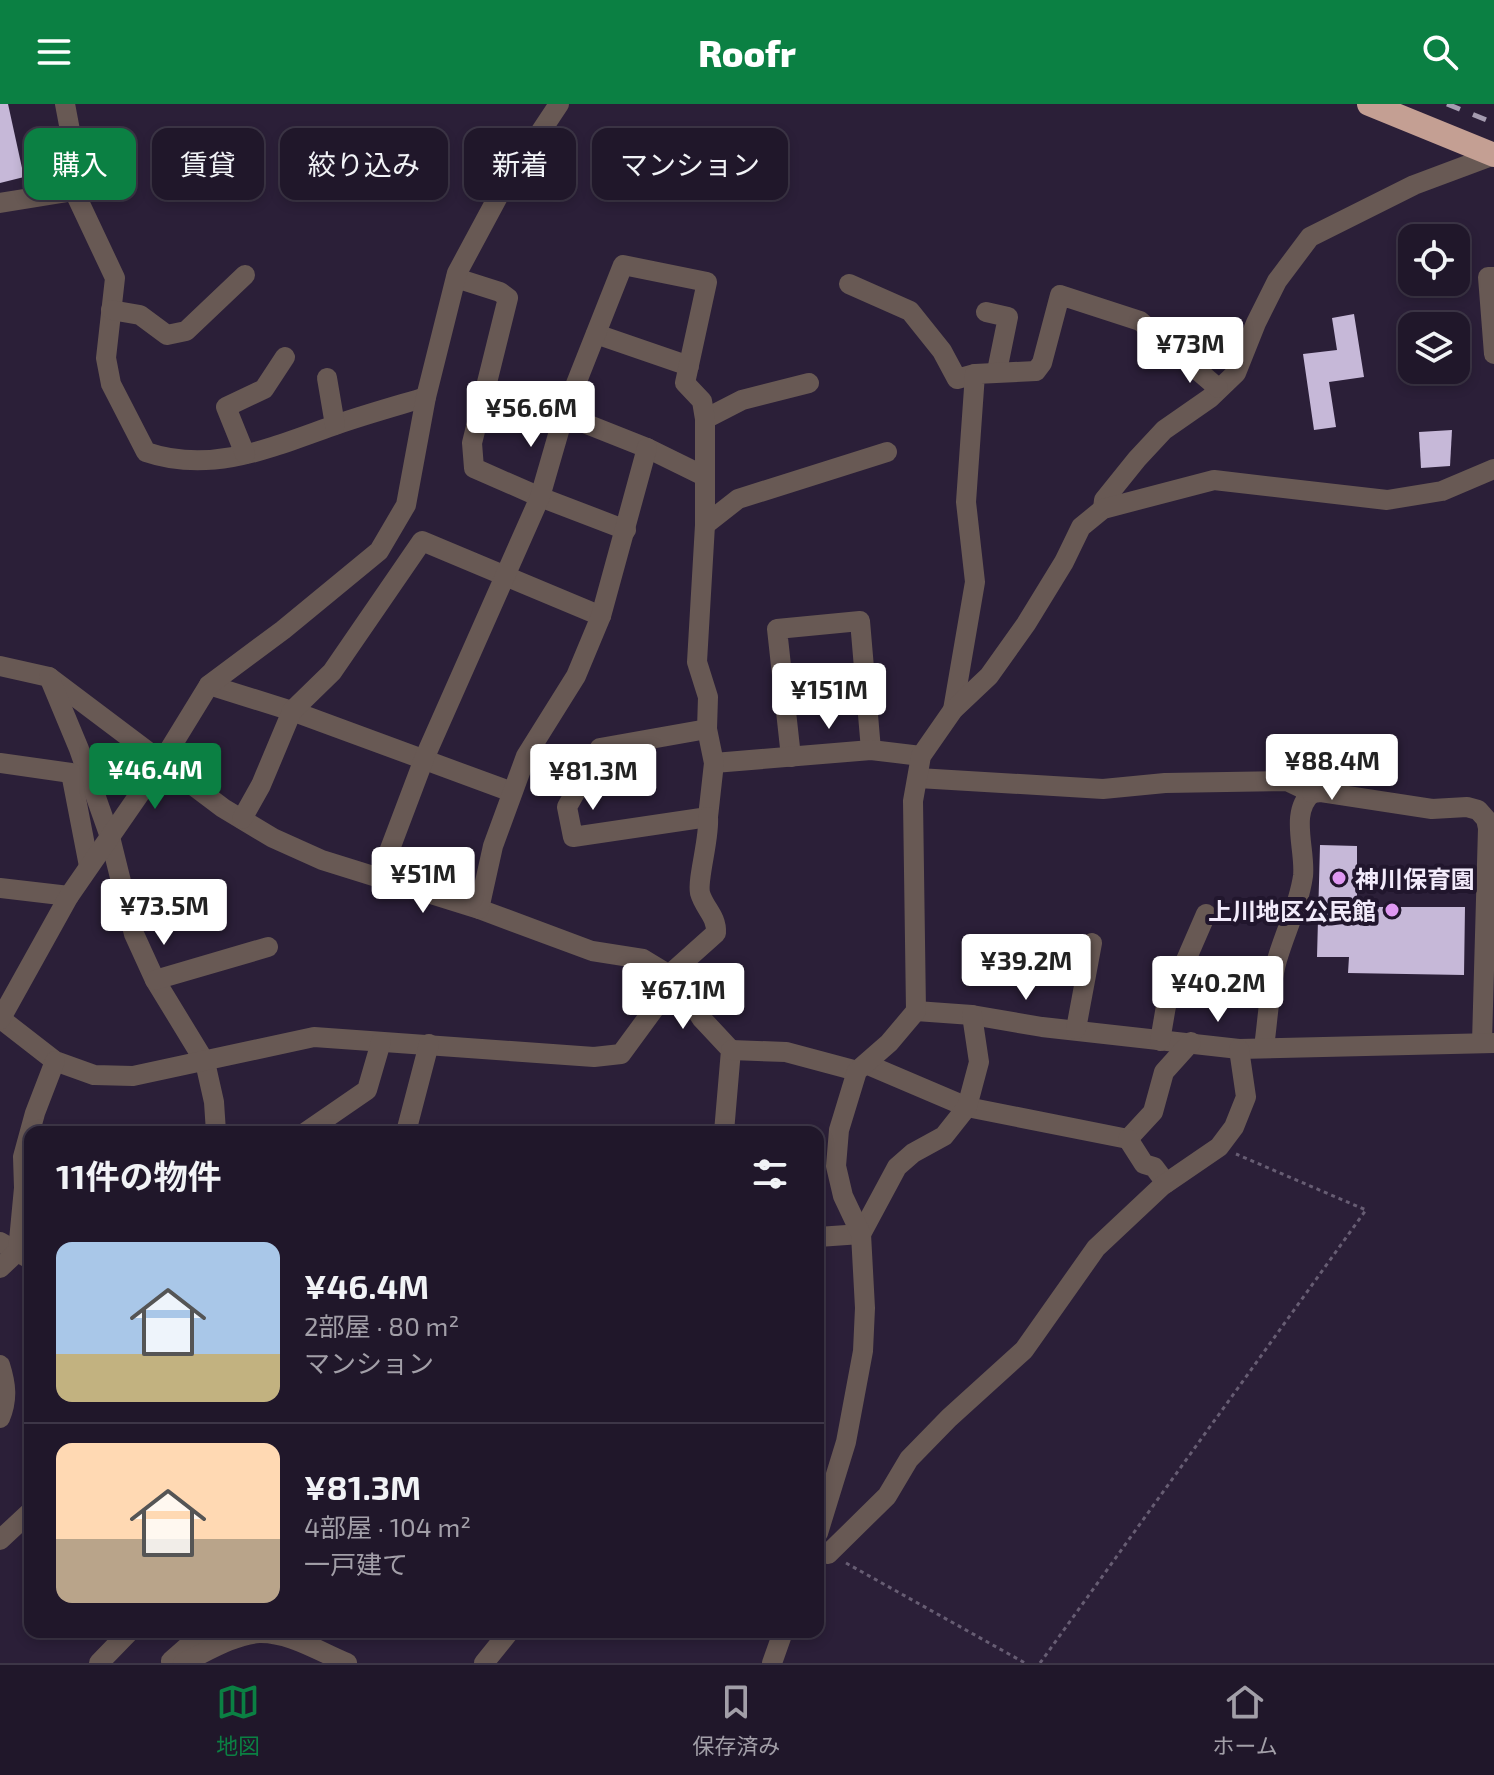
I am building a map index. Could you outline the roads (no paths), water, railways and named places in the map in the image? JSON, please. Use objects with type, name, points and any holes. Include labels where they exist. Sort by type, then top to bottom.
[{"type":"highway","points":[[1369,104],[1494,155]]},
{"type":"street","points":[[65,104],[70,128]]},
{"type":"street","points":[[379,878],[424,759],[540,497],[564,414],[623,265],[707,282],[685,383],[702,401],[705,419],[705,525],[697,662],[708,697],[707,729],[714,763],[709,830],[699,891],[717,923],[716,933],[672,977],[621,1054],[594,1057],[314,1037],[133,1076],[94,1075],[55,1061],[0,1019],[69,896],[163,760],[209,685],[283,630],[379,551],[406,505],[426,397],[456,278],[500,193],[552,106]]},
{"type":"street","points":[[1103,509],[1104,500],[1164,430],[1210,398],[1236,373],[1277,281],[1310,237],[1414,185],[1494,155]]},
{"type":"street","points":[[0,203],[24,199]]},
{"type":"street","points":[[78,200],[115,278],[106,358],[111,384],[146,452],[172,461],[217,460],[275,448],[335,425],[426,397]]},
{"type":"street","points":[[111,310],[140,315],[167,335],[186,331],[245,275]]},
{"type":"street","points":[[1494,277],[1488,277],[1494,354]]},
{"type":"street","points":[[456,278],[500,292],[508,298],[472,443],[474,468],[626,530]]},
{"type":"street","points":[[849,284],[910,311],[942,351],[957,379],[997,371],[1036,371],[1042,363],[1060,295],[1140,321],[1218,388]]},
{"type":"street","points":[[986,312],[1008,317],[997,371]]},
{"type":"street","points":[[596,334],[689,366]]},
{"type":"street","points":[[245,454],[226,407],[264,389],[285,357]]},
{"type":"street","points":[[953,710],[975,582],[966,502],[975,374]]},
{"type":"street","points":[[327,378],[335,425]]},
{"type":"street","points":[[705,419],[742,400],[809,383]]},
{"type":"street","points":[[521,398],[647,448],[704,476]]},
{"type":"street","points":[[479,909],[493,846],[526,756],[576,676],[601,616],[647,448]]},
{"type":"street","points":[[705,525],[738,499],[887,452]]},
{"type":"street","points":[[824,1514],[846,1442],[863,1351],[865,1294],[861,1234],[843,1196],[836,1166],[839,1130],[861,1067],[889,1043],[916,1011],[913,801],[921,756],[953,710],[989,676],[1026,624],[1064,562],[1081,527],[1103,509],[1214,480],[1387,500],[1442,491],[1494,469]]},
{"type":"street","points":[[242,819],[261,785],[292,711],[332,672],[422,541],[601,616]]},
{"type":"street","points":[[791,757],[777,629],[860,621],[871,750]]},
{"type":"street","points":[[0,666],[49,677],[223,808],[297,849],[479,909],[592,951],[643,959],[672,977],[702,1019],[731,1050],[786,1052],[861,1067],[967,1107],[1128,1139],[1144,1164],[1154,1167],[1166,1183]]},
{"type":"street","points":[[49,677],[110,837],[134,934],[155,980],[205,1062],[216,1126]]},
{"type":"street","points":[[209,685],[292,711],[512,792]]},
{"type":"street","points":[[707,729],[600,748],[567,807],[573,837],[708,817]]},
{"type":"street","points":[[714,763],[871,750],[921,756]]},
{"type":"street","points":[[0,763],[71,773],[89,866]]},
{"type":"street","points":[[916,1011],[972,1015],[1042,1027],[1239,1049],[1488,1042],[1488,828],[1486,819],[1478,810],[1467,807],[1432,809],[1312,793],[1287,781],[1165,783],[1103,789],[918,778]]},
{"type":"street","points":[[1264,1047],[1276,963],[1301,888],[1300,809],[1312,793]]},
{"type":"street","points":[[0,888],[69,896]]},
{"type":"street","points":[[1160,1041],[1166,1006],[1206,914]]},
{"type":"street","points":[[1076,1029],[1092,943]]},
{"type":"street","points":[[155,980],[268,947]]},
{"type":"street","points":[[861,1234],[897,1167],[913,1153],[944,1136],[967,1107],[979,1062],[972,1015]]},
{"type":"street","points":[[315,1126],[367,1090],[381,1042]]},
{"type":"street","points":[[1128,1139],[1153,1112],[1164,1072],[1191,1042]]},
{"type":"street","points":[[408,1126],[429,1044]]},
{"type":"street","points":[[824,1552],[887,1496],[909,1459],[1024,1350],[1096,1248],[1166,1183],[1219,1147],[1234,1127],[1246,1097],[1239,1049]]},
{"type":"street","points":[[725,1126],[731,1050]]},
{"type":"street","points":[[31,1126],[55,1061]]},
{"type":"street","points":[[0,1268],[16,1251],[24,1188],[24,1153]]},
{"type":"street","points":[[824,1237],[861,1234]]},
{"type":"street","points":[[0,1365],[6,1401],[0,1418]]},
{"type":"street","points":[[0,1540],[24,1518]]},
{"type":"street","points":[[99,1663],[123,1638]]},
{"type":"street","points":[[170,1663],[197,1638]]},
{"type":"street","points":[[183,1663],[240,1638]]},
{"type":"street","points":[[288,1638],[347,1663]]},
{"type":"street","points":[[484,1663],[504,1638]]},
{"type":"street","points":[[772,1663],[781,1638]]},
{"type":"railway","points":[[1447,104],[1494,123]]},
{"type":"place","name":"神川保育園","points":[[1339,878]]},
{"type":"place","name":"上川地区公民館","points":[[1392,910]]}]
